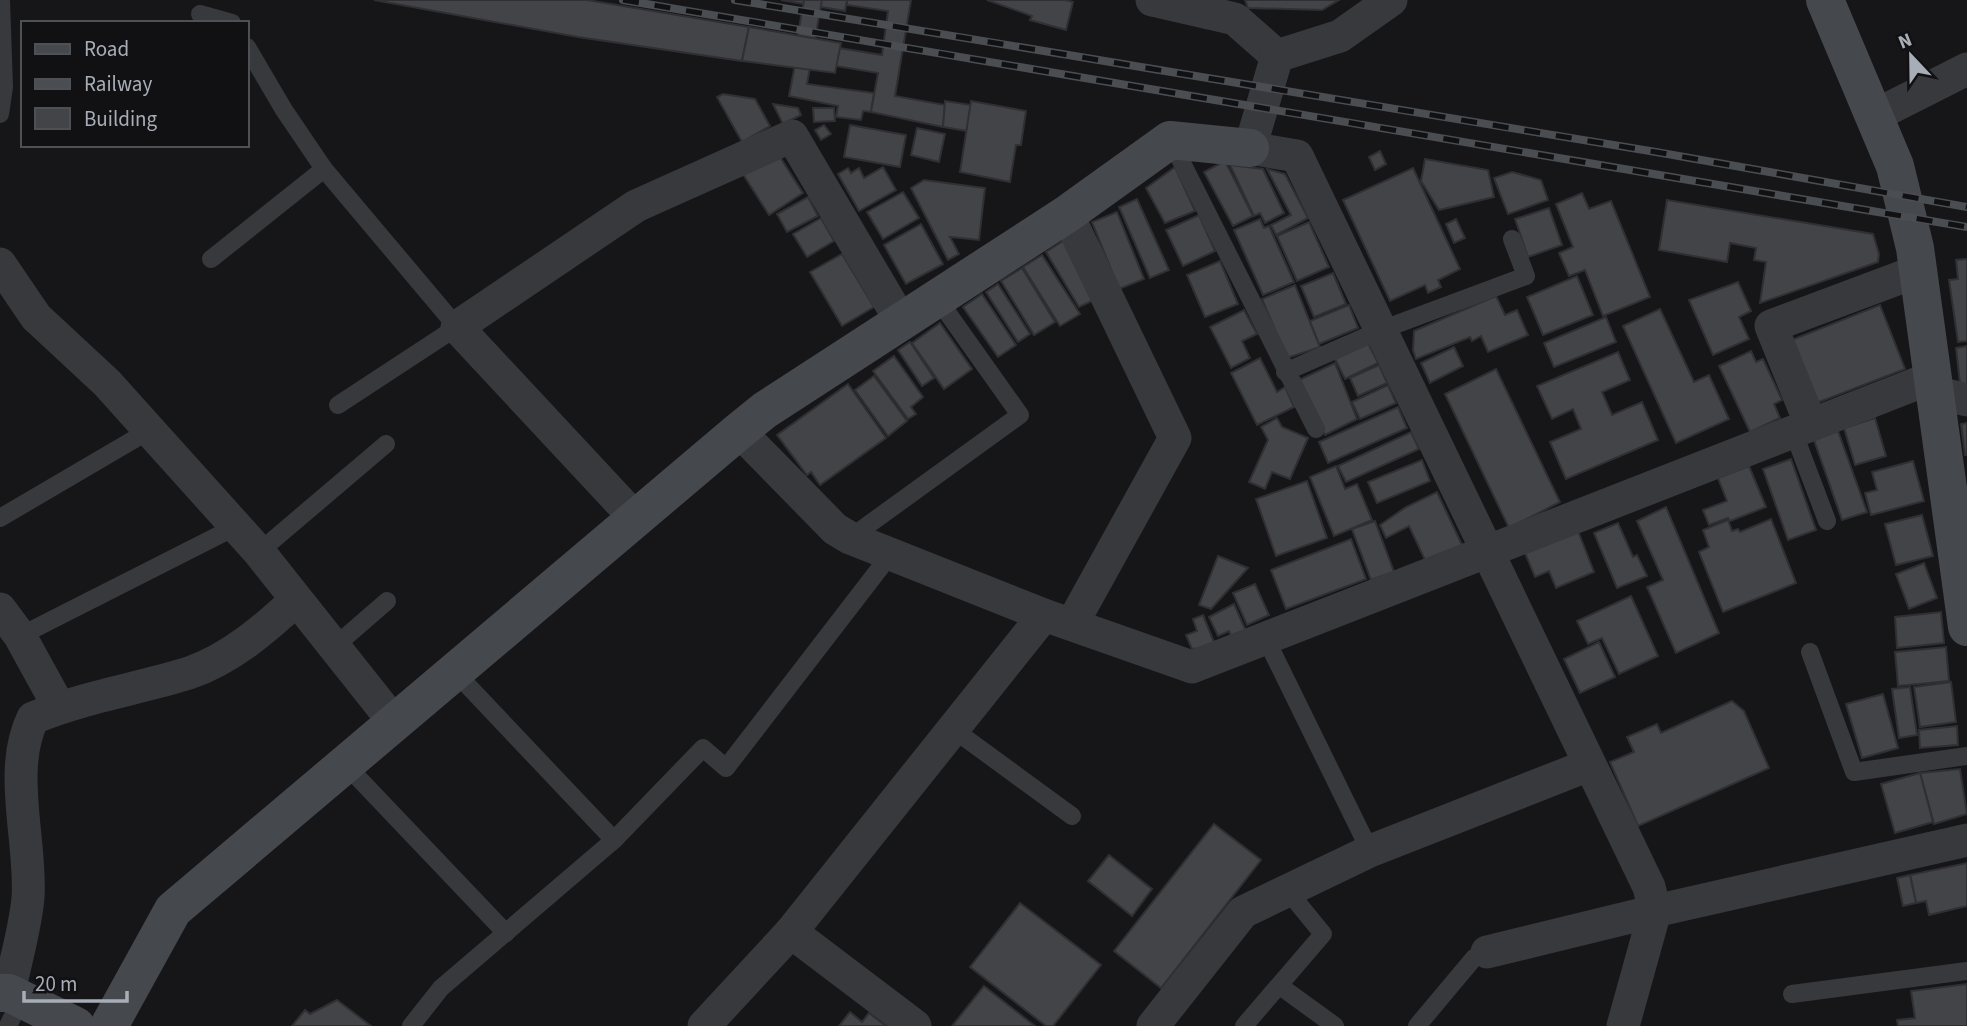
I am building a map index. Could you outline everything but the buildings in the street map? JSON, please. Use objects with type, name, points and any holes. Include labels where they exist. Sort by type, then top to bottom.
[{"type":"street","points":[[1152,0],[1231,9],[1276,56]]},
{"type":"street","points":[[1276,56],[1340,36],[1391,0]]},
{"type":"street","points":[[1825,0],[1874,116],[1903,194],[1944,390],[1967,627]]},
{"type":"street","points":[[1250,148],[1276,56]]},
{"type":"street","points":[[1874,116],[1967,69]]},
{"type":"street","points":[[636,519],[457,327],[636,206],[792,136],[901,321]]},
{"type":"street","points":[[109,1026],[173,910],[739,431],[901,321],[1067,214],[1170,140],[1297,156],[1649,887],[1656,911],[1623,1026]]},
{"type":"street","points":[[704,1026],[791,932],[953,729],[1058,620],[1175,438],[1067,214]]},
{"type":"street","points":[[0,264],[36,317],[107,383],[258,552],[394,722]]},
{"type":"street","points":[[1802,428],[1771,326],[1918,271]]},
{"type":"street","points":[[739,431],[835,529],[850,538],[1058,620],[1192,667],[1802,428],[1944,390]]},
{"type":"street","points":[[76,1026],[9,1003],[28,898],[11,801],[24,734],[33,718],[60,707],[191,672],[262,631],[296,600]]},
{"type":"street","points":[[0,610],[20,636],[60,707]]},
{"type":"street","points":[[1153,1026],[1243,912],[1370,852],[1589,765]]},
{"type":"street","points":[[1487,952],[1967,840]]},
{"type":"street","points":[[791,932],[915,1026]]},
{"type":"lane","points":[[0,114],[4,87],[1,0]]},
{"type":"lane","points":[[200,14],[225,21]]},
{"type":"lane","points":[[248,49],[284,110],[324,169],[457,327],[338,405]]},
{"type":"lane","points":[[1170,140],[1316,429]]},
{"type":"lane","points":[[211,259],[324,169]]},
{"type":"lane","points":[[1285,372],[1381,330],[1525,276],[1511,239]]},
{"type":"lane","points":[[850,538],[1020,415],[937,298]]},
{"type":"lane","points":[[1802,428],[1827,522]]},
{"type":"lane","points":[[0,518],[150,430]]},
{"type":"lane","points":[[258,552],[386,444]]},
{"type":"lane","points":[[20,636],[235,527]]},
{"type":"lane","points":[[411,1026],[441,988],[614,840],[703,748],[726,768],[890,555]]},
{"type":"lane","points":[[334,647],[387,601]]},
{"type":"lane","points":[[1266,639],[1370,852]]},
{"type":"lane","points":[[1810,652],[1854,772],[1967,755]]},
{"type":"lane","points":[[454,671],[614,840]]},
{"type":"lane","points":[[953,729],[1072,816]]},
{"type":"lane","points":[[345,764],[506,933]]},
{"type":"lane","points":[[1244,1026],[1323,934],[1287,890]]},
{"type":"lane","points":[[1417,1026],[1474,958],[1487,952]]},
{"type":"lane","points":[[1792,994],[1967,971]]},
{"type":"lane","points":[[1280,986],[1335,1026]]},
{"type":"railway","points":[[623,0],[1967,227]]},
{"type":"railway","points":[[735,0],[1656,152],[1967,207]]}]
